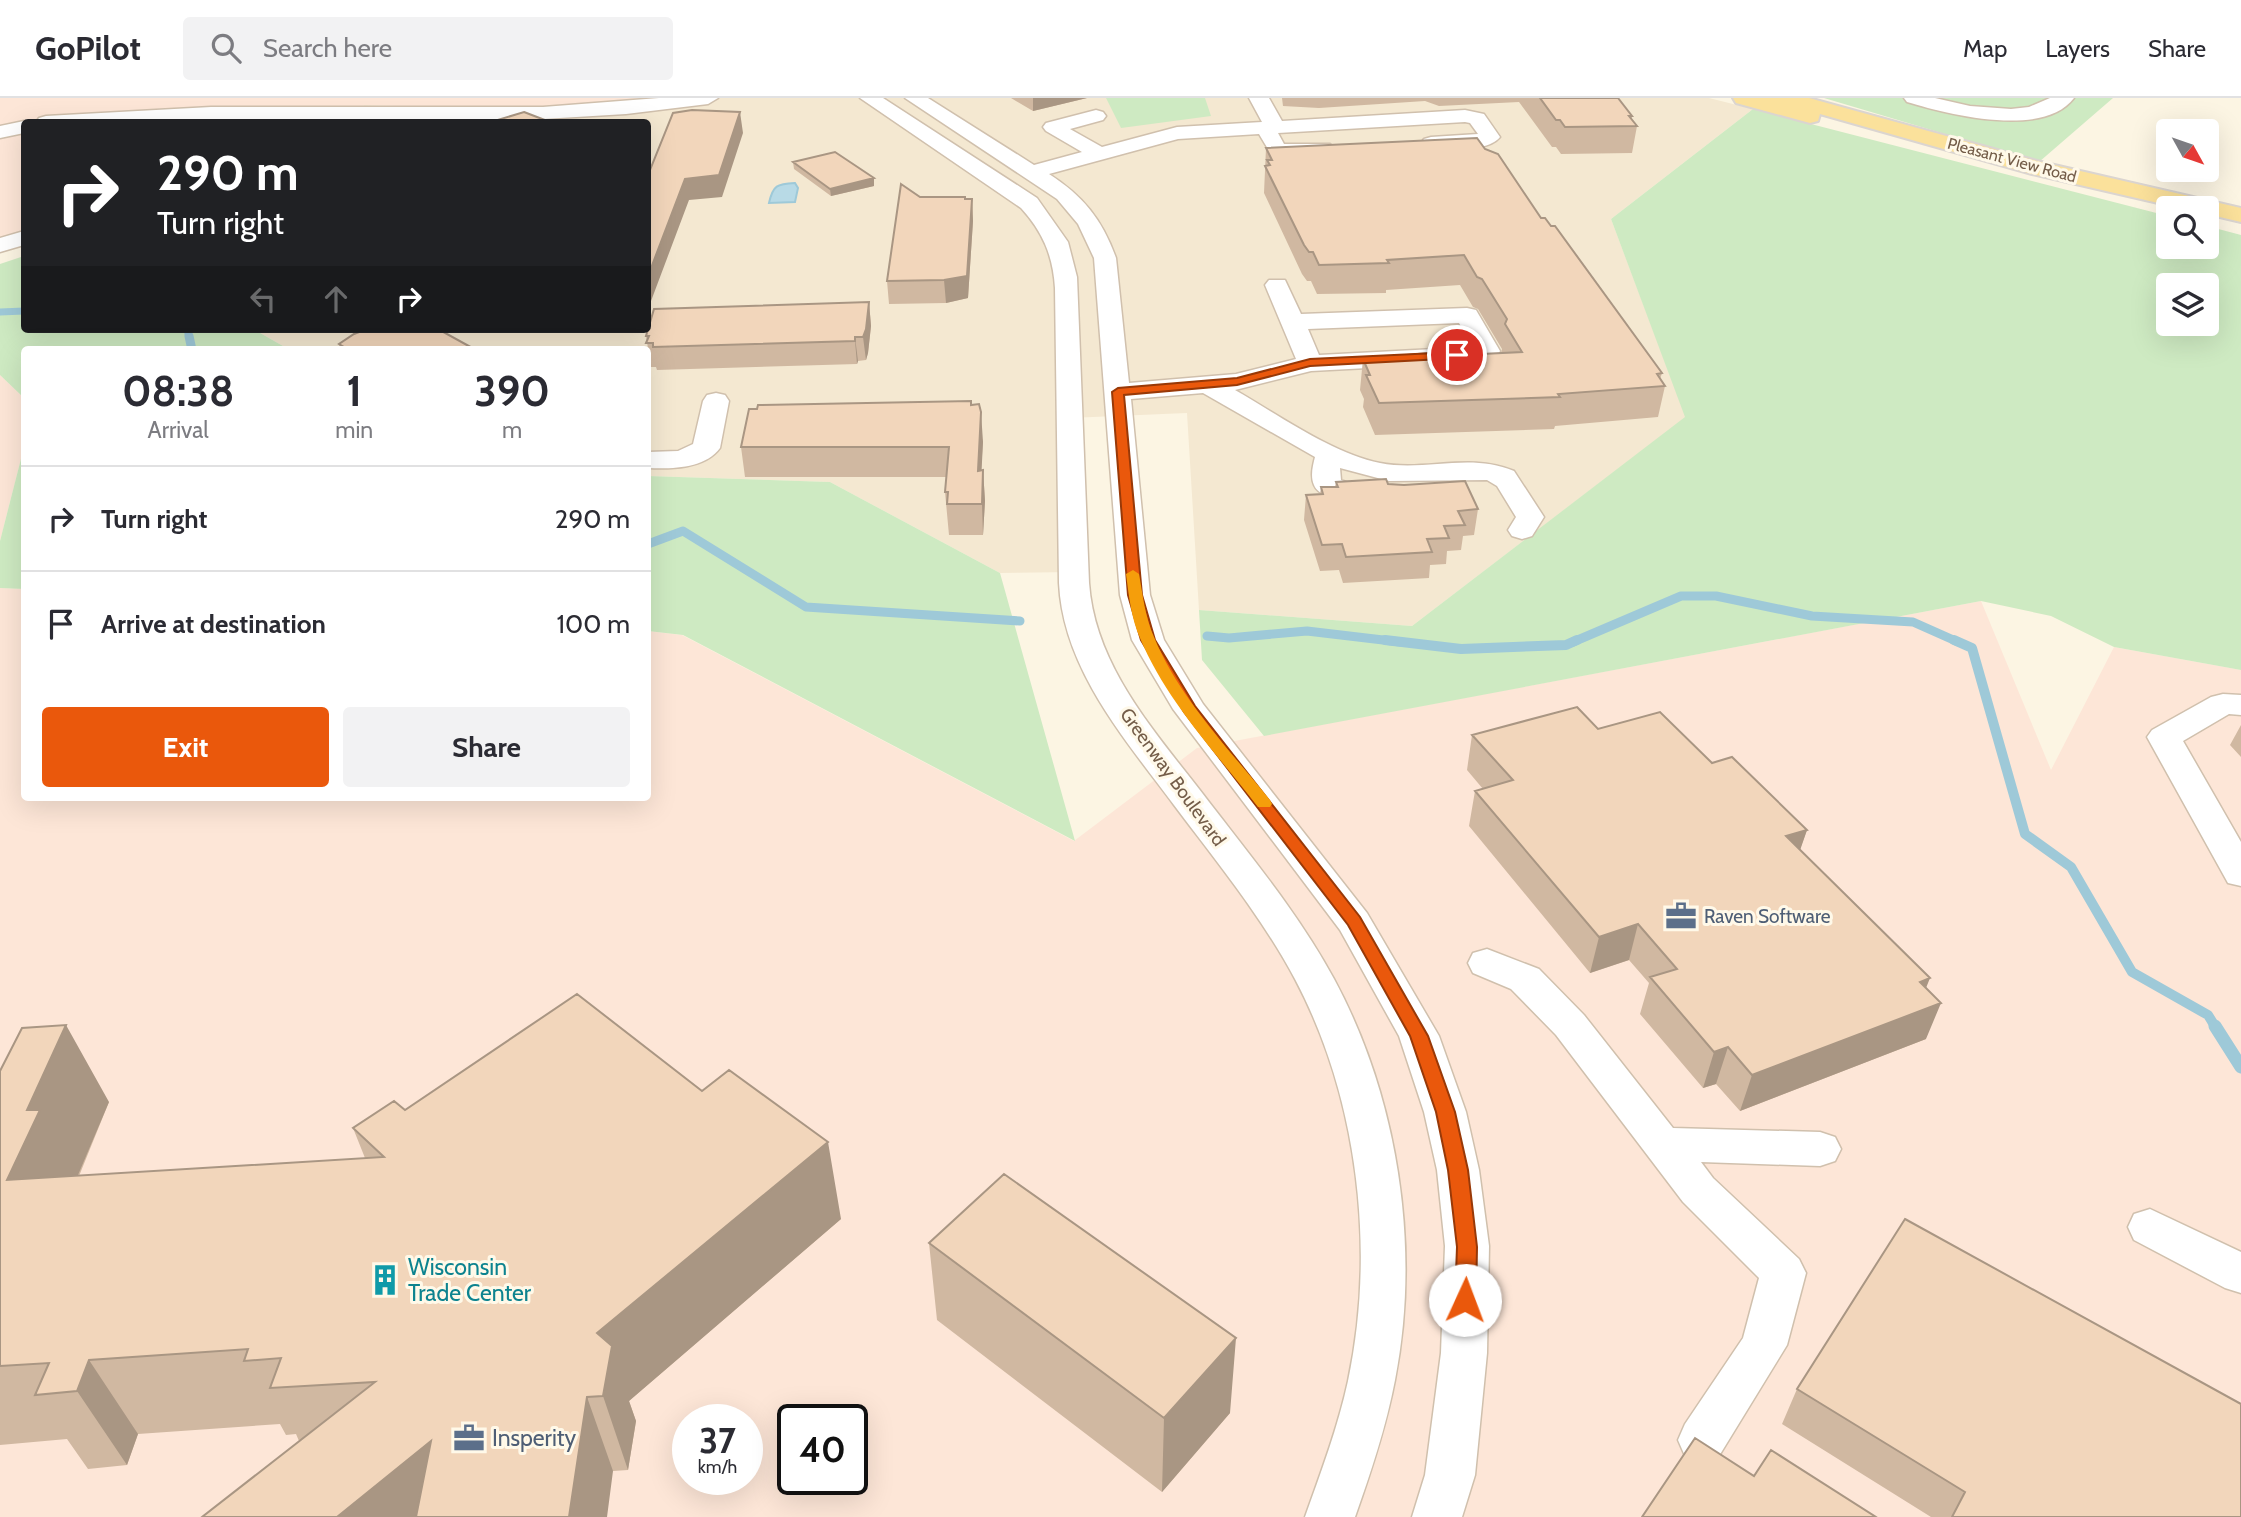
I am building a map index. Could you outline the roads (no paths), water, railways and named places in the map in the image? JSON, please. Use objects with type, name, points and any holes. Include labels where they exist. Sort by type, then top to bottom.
[{"type":"main road","name":"Pleasant View Road","points":[[1744,98],[2020,175],[2156,208]]},
{"type":"main road","name":"Pleasant View Road","points":[[1785,98],[2032,167],[2241,215]]},
{"type":"main road","points":[[2219,223],[2241,228]]},
{"type":"street","points":[[50,119],[64,110],[109,111],[200,104],[367,102],[597,110],[708,98]]},
{"type":"street","name":"Greenway Boulevard","points":[[870,98],[1029,203],[1047,223],[1057,242],[1063,261],[1065,294],[1070,488],[1077,612],[1088,645],[1128,716],[1288,936],[1317,982],[1354,1069],[1376,1159],[1384,1264],[1374,1363],[1347,1470],[1330,1517]]},
{"type":"street","points":[[915,98],[1065,194],[1084,213],[1097,237],[1105,258],[1135,595],[1148,640],[1189,709],[1354,922],[1419,1036],[1445,1112],[1458,1170],[1467,1247],[1464,1353],[1450,1475],[1437,1517]]},
{"type":"street","points":[[1259,98],[1278,150],[1346,147]]},
{"type":"street","points":[[1914,98],[1963,111],[2006,114],[2046,110],[2064,98]]},
{"type":"street","points":[[345,119],[367,102]]},
{"type":"street","points":[[1096,116],[1053,127],[1100,154]]},
{"type":"street","points":[[1033,172],[1177,133],[1465,116],[1477,118],[1490,137],[1482,140],[1414,143]]},
{"type":"street","points":[[0,132],[21,128]]},
{"type":"street","points":[[0,227],[15,241]]},
{"type":"street","points":[[1277,285],[1310,363]]},
{"type":"street","points":[[1118,392],[1237,382],[1310,363],[1481,354],[1488,351],[1466,315],[1292,322]]},
{"type":"street","points":[[1208,385],[1329,452],[1325,471],[1327,484],[1345,493],[1362,495],[1379,487],[1379,472],[1482,469],[1504,477],[1530,517],[1522,530]]},
{"type":"street","points":[[651,460],[690,457],[706,448],[716,401]]},
{"type":"street","points":[[2241,705],[2223,704],[2164,737],[2241,874]]},
{"type":"street","points":[[1486,962],[1525,979],[1570,1025],[1698,1190],[1783,1273],[1764,1345],[1702,1440]]},
{"type":"street","points":[[1662,1144],[1820,1149]]},
{"type":"street","points":[[2150,1227],[2241,1274]]},
{"type":"water","points":[[795,183],[798,188],[795,202],[769,203],[772,192],[777,187]]},
{"type":"waterway","points":[[0,312],[21,311]]},
{"type":"waterway","points":[[188,333],[189,338]]},
{"type":"waterway","points":[[189,336],[191,346]]},
{"type":"waterway","points":[[651,543],[683,531],[806,607],[1020,621]]},
{"type":"waterway","points":[[1573,642],[1681,596],[1716,596],[1812,616],[1913,622],[1958,642]]},
{"type":"waterway","points":[[1207,636],[1229,638],[1307,631],[1400,642]]},
{"type":"waterway","points":[[1385,640],[1461,649],[1566,645],[1577,640]]},
{"type":"waterway","points":[[1954,640],[1972,648],[2025,834],[2071,867],[2132,972],[2208,1015],[2216,1028]]},
{"type":"waterway","points":[[2215,1026],[2241,1067]]},
{"type":"place","name":"Raven Software","points":[[1681,916]]},
{"type":"place","name":"Wisconsin Trade Center","points":[[385,1280]]},
{"type":"place","name":"Insperity","points":[[469,1438]]}]
